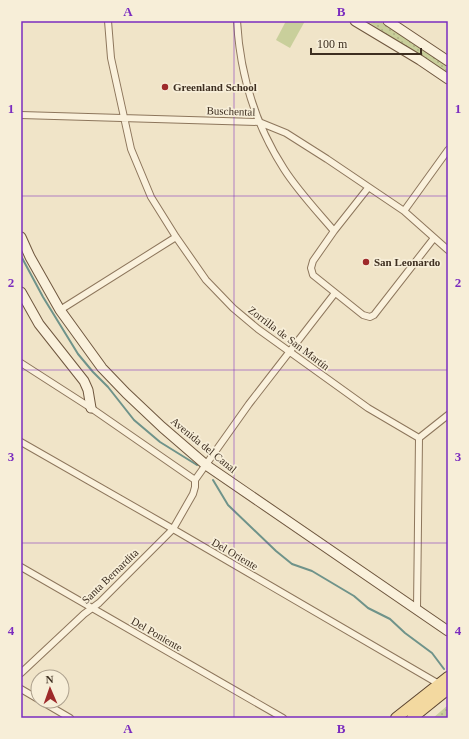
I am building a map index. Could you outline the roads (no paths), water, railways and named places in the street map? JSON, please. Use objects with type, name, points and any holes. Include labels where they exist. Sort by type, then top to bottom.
[{"type":"main road","points":[[396,718],[448,677]]},
{"type":"main road","points":[[412,718],[448,690]]},
{"type":"street","name":"Zorrilla de San Martín","points":[[108,21],[111,58],[131,149],[151,197],[176,237],[206,280],[233,308],[258,330],[368,408],[419,438]]},
{"type":"street","points":[[237,21],[241,58],[248,89],[259,122],[284,168],[334,231]]},
{"type":"street","points":[[356,21],[448,79]]},
{"type":"street","points":[[388,21],[448,61]]},
{"type":"street","name":"Buschental","points":[[21,115],[259,122],[286,133],[328,159],[368,188],[404,211],[448,250]]},
{"type":"street","points":[[404,211],[448,150]]},
{"type":"street","points":[[368,188],[334,231],[313,261],[311,268],[313,275],[363,315],[370,317],[374,315],[434,238]]},
{"type":"street","name":"Avenida del Canal","points":[[21,237],[30,257],[60,310],[102,368],[162,426],[206,465],[448,631]]},
{"type":"street","points":[[60,310],[176,237]]},
{"type":"street","points":[[21,292],[40,324],[84,381],[88,390],[91,408]]},
{"type":"street","points":[[21,363],[91,408],[195,480],[249,404],[335,293]]},
{"type":"street","points":[[417,609],[419,438],[448,415]]},
{"type":"street","name":"Del Oriente","points":[[21,442],[173,528],[439,684]]},
{"type":"street","name":"Santa Bernardita","points":[[21,673],[99,603],[173,528],[193,494],[195,480]]},
{"type":"street","name":"Del Poniente","points":[[21,567],[283,718]]},
{"type":"street","points":[[21,689],[30,694]]},
{"type":"street","points":[[55,709],[70,718]]},
{"type":"waterway","points":[[21,256],[43,297],[78,354],[93,372],[108,387],[134,420],[160,442],[197,465]]},
{"type":"waterway","points":[[213,480],[228,505],[276,551],[292,564],[312,571],[354,596],[368,608],[390,619],[405,633],[432,653],[444,669]]},
{"type":"place","name":"Greenland School","points":[[165,87]]},
{"type":"place","name":"San Leonardo","points":[[366,262]]}]
